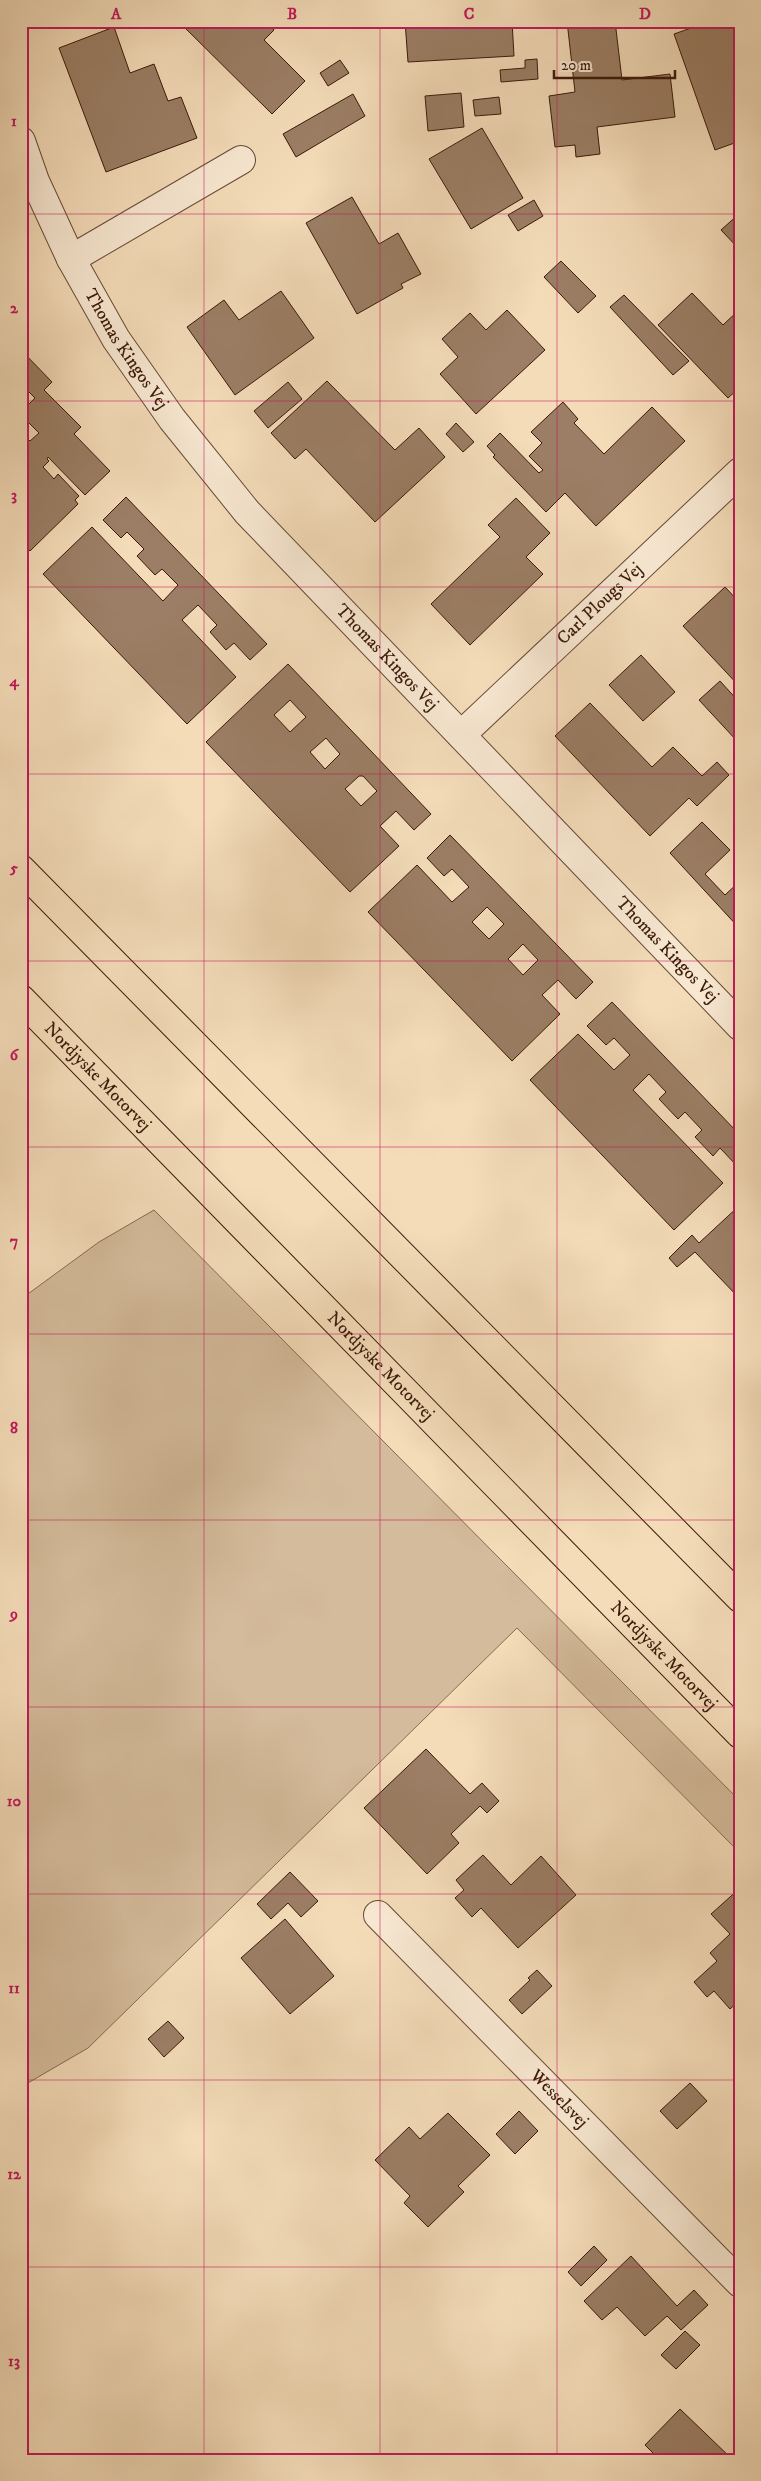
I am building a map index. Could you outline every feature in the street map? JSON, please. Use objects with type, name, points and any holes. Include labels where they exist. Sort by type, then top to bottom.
[{"type":"highway","points":[[21,869],[740,1598]]},
{"type":"highway","name":"Nordjyske Motorvej","points":[[21,999],[740,1734]]},
{"type":"street","name":"Thomas Kingos Vej","points":[[21,141],[28,182],[116,339],[172,419],[247,512],[740,1026]]},
{"type":"street","points":[[71,259],[241,160]]},
{"type":"street","name":"Carl Plougs Vej","points":[[461,735],[740,472]]},
{"type":"street","name":"Wesselsvej","points":[[378,1914],[740,2283]]},
{"type":"shaded area","points":[[154,1210],[740,1801],[740,1853],[517,1628],[88,2048],[21,2087],[21,1299],[99,1242]]},
{"type":"building","points":[[178,21],[266,21],[274,30],[264,40],[305,81],[272,114]]},
{"type":"building","points":[[405,21],[512,21],[514,56],[408,62]]},
{"type":"building","points":[[567,21],[615,21],[622,80],[670,74],[675,117],[597,127],[600,154],[576,157],[575,145],[555,147],[549,96],[575,92]]},
{"type":"building","points":[[711,21],[737,21],[740,30],[740,141],[715,150],[674,34]]},
{"type":"building","points":[[114,27],[130,73],[154,64],[168,101],[181,97],[197,138],[106,172],[59,48]]},
{"type":"building","points":[[537,59],[538,79],[501,82],[500,70],[525,68],[525,60]]},
{"type":"building","points":[[340,60],[349,73],[328,86],[320,73]]},
{"type":"building","points":[[461,93],[464,127],[428,131],[425,96]]},
{"type":"building","points":[[353,94],[365,116],[296,157],[283,134]]},
{"type":"building","points":[[499,97],[501,114],[475,116],[473,100]]},
{"type":"building","points":[[482,128],[523,198],[471,229],[429,159]]},
{"type":"building","points":[[352,197],[379,244],[398,233],[421,274],[401,284],[403,288],[357,314],[306,223]]},
{"type":"building","points":[[534,200],[543,216],[518,231],[508,215]]},
{"type":"building","points":[[740,213],[740,250],[721,230]]},
{"type":"building","points":[[561,261],[596,296],[578,313],[544,277]]},
{"type":"building","points":[[281,291],[314,338],[235,395],[187,327],[224,300],[239,320]]},
{"type":"building","points":[[692,293],[723,325],[740,309],[740,387],[728,398],[658,325]]},
{"type":"building","points":[[624,295],[689,361],[673,375],[610,307]]},
{"type":"building","points":[[507,310],[545,350],[476,414],[440,374],[458,357],[442,339],[470,313],[486,330]]},
{"type":"building","points":[[21,350],[52,382],[44,390],[81,427],[74,434],[110,471],[85,495],[48,457],[49,461],[43,467],[54,479],[58,474],[79,496],[75,500],[78,504],[30,551],[21,541],[21,432],[30,441],[39,433],[21,415],[21,412],[35,398],[21,384]]},
{"type":"building","points":[[327,381],[395,450],[419,428],[445,457],[375,522],[306,449],[295,459],[271,433]]},
{"type":"building","points":[[288,382],[302,399],[268,428],[254,411]]},
{"type":"building","points":[[563,402],[578,419],[574,423],[604,454],[652,407],[685,441],[596,526],[565,493],[546,512],[493,457],[495,455],[487,446],[500,433],[539,473],[543,470],[529,456],[542,443],[531,432]]},
{"type":"building","points":[[456,423],[474,442],[463,452],[446,434]]},
{"type":"building","points":[[126,497],[267,644],[250,660],[234,643],[226,650],[210,632],[217,625],[198,605],[182,620],[236,677],[187,724],[43,574],[92,527],[163,601],[178,585],[162,569],[155,575],[137,556],[144,549],[127,532],[121,538],[103,520]]},
{"type":"building","points":[[516,498],[550,533],[526,557],[543,574],[470,645],[431,604],[500,537],[488,525]]},
{"type":"building","points":[[725,587],[740,603],[740,687],[683,626]]},
{"type":"building","points":[[641,655],[675,692],[643,721],[609,685]]},
{"type":"building","points":[[288,664],[431,814],[414,830],[396,811],[380,826],[399,846],[350,892],[206,742]],"holes":[[[290,700],[306,717],[290,732],[274,715]],[[326,738],[340,754],[325,769],[310,752]],[[359,776],[363,776],[377,791],[361,806],[345,789]]]},
{"type":"building","points":[[720,681],[740,703],[740,738],[737,741],[699,700]]},
{"type":"building","points":[[590,703],[652,767],[673,747],[702,776],[717,762],[729,775],[697,806],[689,798],[650,836],[555,736]]},
{"type":"building","points":[[702,822],[730,850],[705,874],[725,895],[740,881],[740,929],[670,853]]},
{"type":"building","points":[[450,835],[593,982],[576,999],[558,980],[542,995],[560,1014],[512,1061],[368,912],[417,865],[452,902],[469,887],[452,869],[444,876],[427,858]],"holes":[[[487,907],[504,924],[489,939],[472,922]],[[523,944],[538,960],[523,975],[508,959]]]},
{"type":"building","points":[[612,1002],[740,1135],[738,1167],[720,1148],[713,1156],[695,1137],[702,1130],[685,1112],[678,1119],[659,1099],[666,1092],[649,1074],[633,1090],[723,1183],[674,1230],[530,1080],[578,1034],[614,1070],[630,1055],[614,1038],[606,1045],[587,1026]]},
{"type":"building","points":[[740,1205],[740,1299],[695,1252],[677,1267],[669,1258],[692,1235],[699,1243]]},
{"type":"building","points":[[426,1749],[470,1794],[482,1783],[499,1801],[487,1813],[480,1806],[451,1834],[459,1843],[427,1874],[364,1808]]},
{"type":"building","points":[[483,1855],[511,1885],[541,1856],[576,1895],[518,1948],[481,1908],[472,1917],[455,1898],[464,1890],[456,1880]]},
{"type":"building","points":[[290,1872],[318,1901],[301,1917],[288,1903],[271,1919],[257,1904]]},
{"type":"building","points":[[740,1888],[740,2000],[730,2009],[714,1991],[707,1997],[694,1982],[717,1961],[710,1953],[730,1934],[711,1914]]},
{"type":"building","points":[[285,1919],[334,1976],[290,2014],[241,1958]]},
{"type":"building","points":[[537,1970],[552,1986],[522,2014],[509,2000],[530,1980],[528,1978]]},
{"type":"building","points":[[168,2021],[184,2038],[164,2057],[148,2039]]},
{"type":"building","points":[[690,2083],[707,2101],[677,2129],[660,2111]]},
{"type":"building","points":[[519,2111],[538,2131],[515,2154],[496,2134]]},
{"type":"building","points":[[448,2113],[490,2155],[458,2186],[464,2192],[428,2227],[404,2203],[410,2196],[375,2160],[409,2127],[420,2139]]},
{"type":"building","points":[[594,2246],[607,2260],[581,2286],[568,2272]]},
{"type":"building","points":[[631,2256],[677,2306],[694,2290],[708,2305],[681,2330],[667,2316],[645,2336],[617,2307],[602,2320],[584,2301]]},
{"type":"building","points":[[685,2331],[700,2345],[676,2369],[661,2355]]},
{"type":"building","points":[[680,2409],[733,2460],[656,2460],[658,2458],[645,2445]]}]
